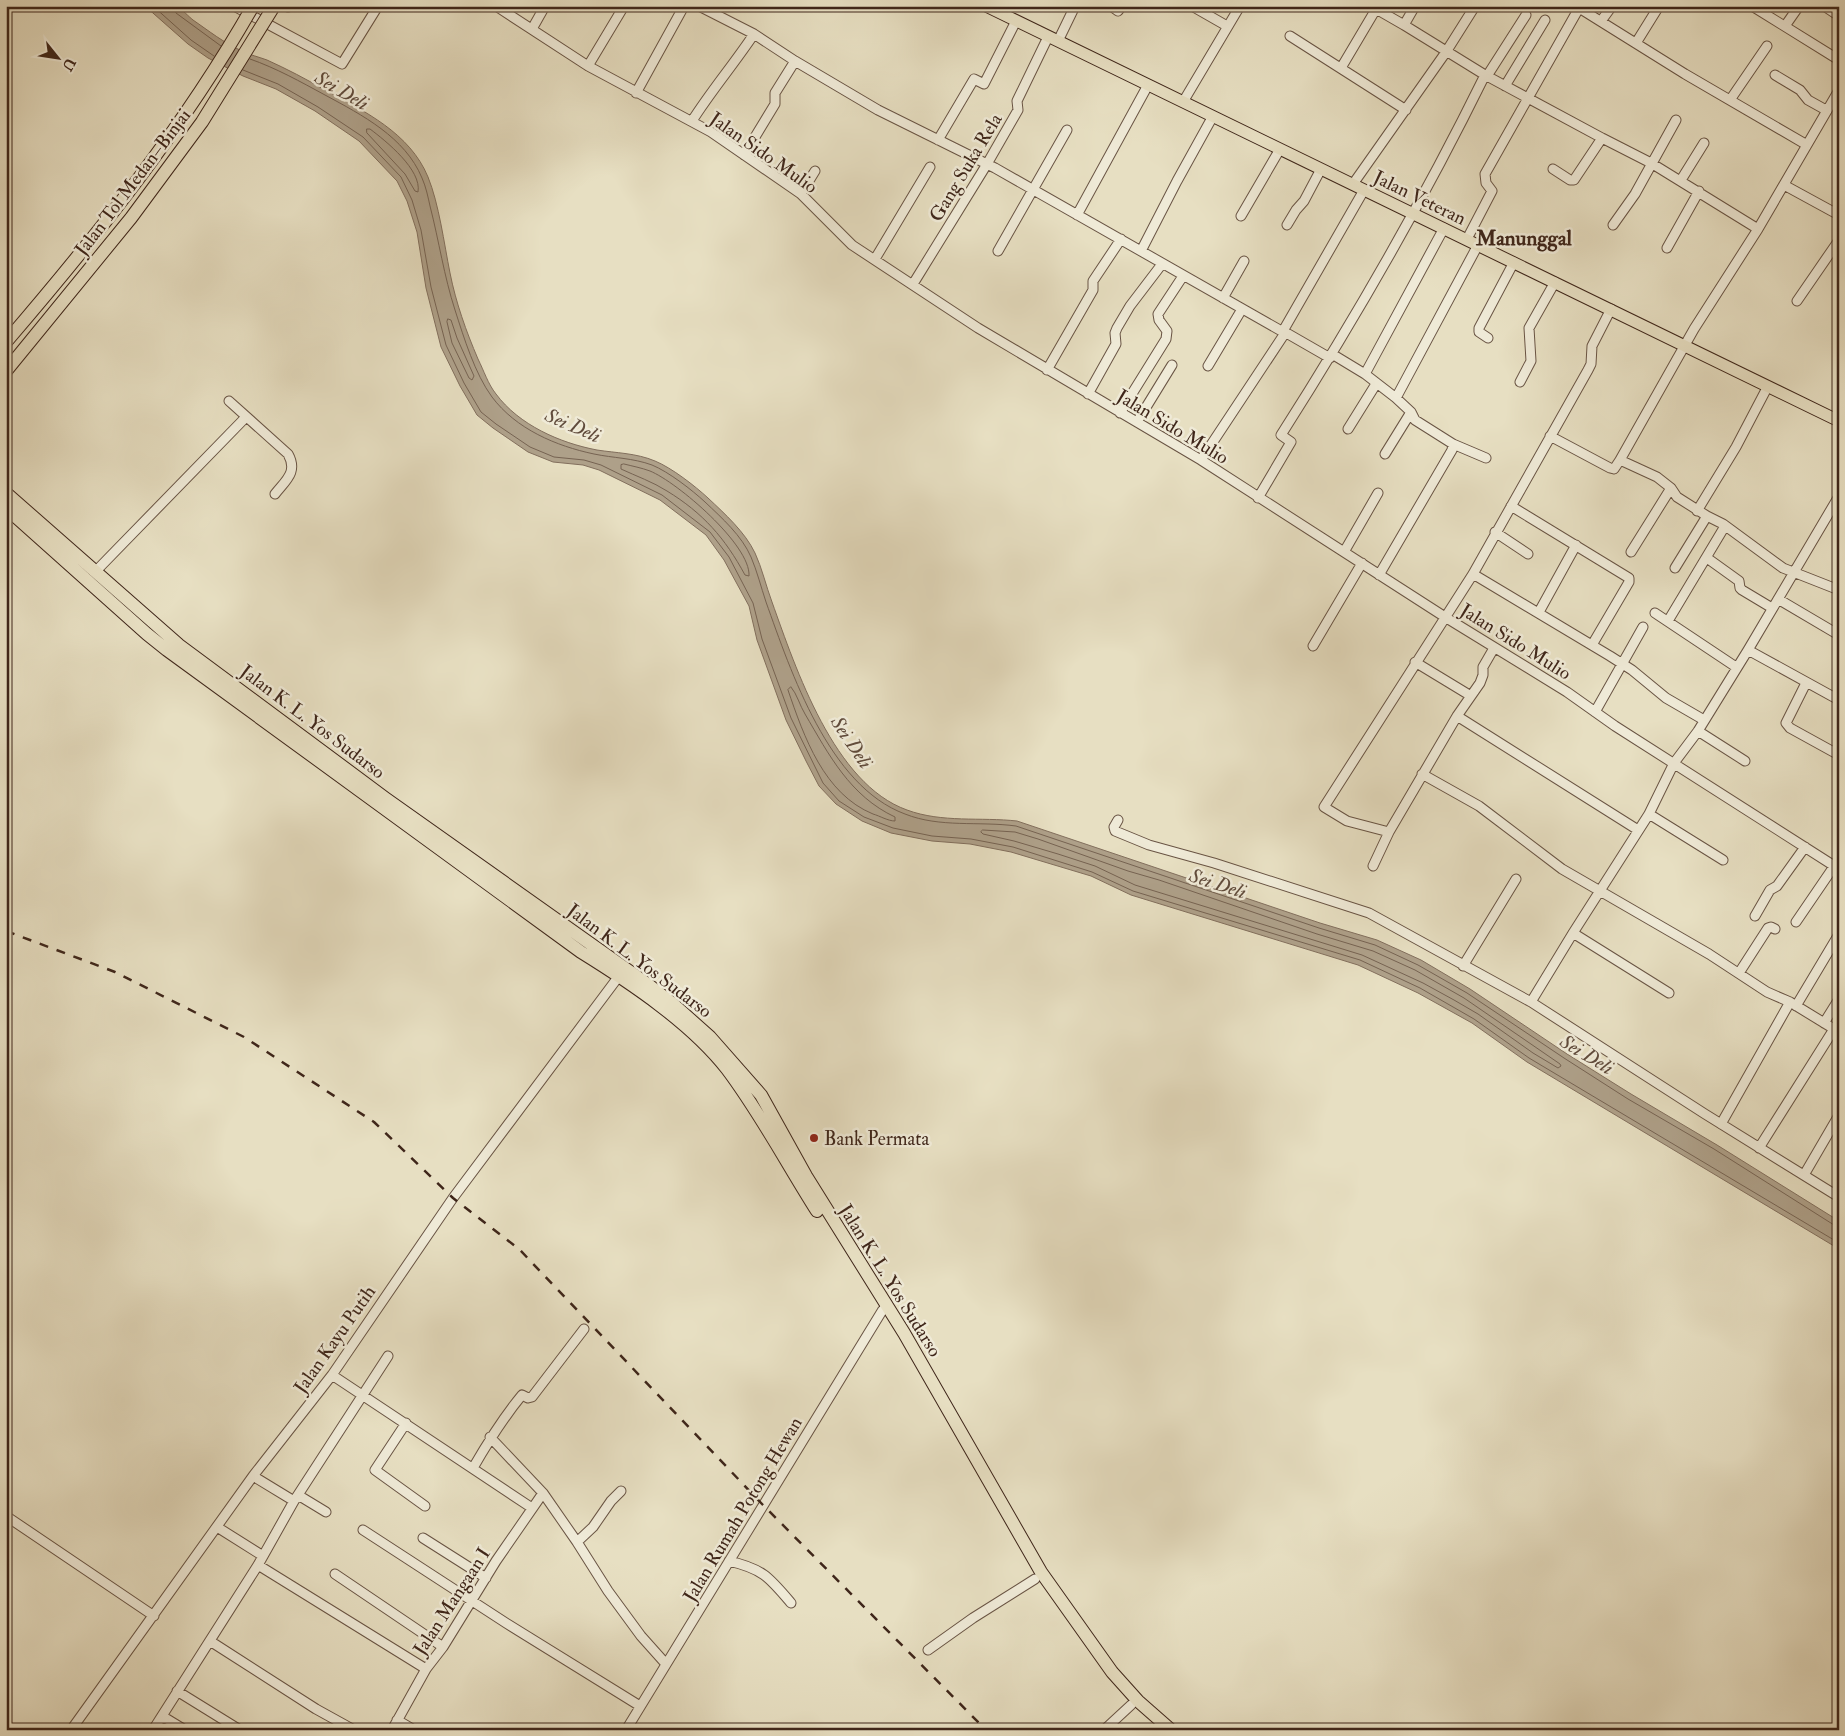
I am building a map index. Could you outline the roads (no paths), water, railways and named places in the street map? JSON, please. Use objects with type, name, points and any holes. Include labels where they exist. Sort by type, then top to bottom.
[{"type":"highway","name":"Jalan Tol Medan–Binjai","points":[[6,342],[118,206],[189,109],[254,6]]},
{"type":"highway","name":"Jalan Tol Medan–Binjai","points":[[6,371],[131,218],[202,122],[274,6]]},
{"type":"highway","name":"Jalan K. L. Yos Sudarso","points":[[6,493],[185,650],[385,798],[589,944],[682,1025],[726,1068],[750,1101],[798,1181],[884,1308],[1041,1572],[1112,1672],[1138,1701],[1172,1730]]},
{"type":"highway","name":"Jalan K. L. Yos Sudarso","points":[[6,508],[146,634],[167,650],[581,952],[622,972]]},
{"type":"highway","name":"Jalan K. L. Yos Sudarso","points":[[884,1308],[896,1333],[1035,1579],[1106,1676],[1130,1705],[1157,1730]]},
{"type":"main road","name":"Jalan Veteran","points":[[986,6],[1839,421]]},
{"type":"street","points":[[234,6],[342,64],[378,6]]},
{"type":"street","name":"Jalan Sido Mulio","points":[[496,6],[588,66],[692,121],[744,155],[801,194],[852,245],[914,284],[978,328],[1201,460],[1445,617],[1567,692],[1805,847],[1837,865]]},
{"type":"street","points":[[532,29],[544,6]]},
{"type":"street","points":[[588,66],[624,6]]},
{"type":"street","points":[[636,93],[684,6]]},
{"type":"street","points":[[699,6],[754,34],[795,61],[878,110],[987,164],[1242,309],[1365,374],[1396,398],[1416,420],[1453,444],[1486,458]]},
{"type":"street","name":"Gang Suka Rela","points":[[914,284],[987,164],[1018,110],[1017,101],[1053,39],[1075,6]]},
{"type":"street","points":[[1111,6],[1118,11],[1122,6]]},
{"type":"street","points":[[1192,6],[1227,26]]},
{"type":"street","points":[[1183,102],[1240,6]]},
{"type":"street","points":[[1404,25],[1415,6]]},
{"type":"street","points":[[1353,184],[1446,52],[1475,6]]},
{"type":"street","points":[[1602,21],[1612,6]]},
{"type":"street","points":[[1636,43],[1659,6]]},
{"type":"street","points":[[1752,6],[1839,60]]},
{"type":"street","points":[[1785,26],[1799,6]]},
{"type":"street","points":[[1824,6],[1839,16]]},
{"type":"street","points":[[1466,239],[1492,191],[1486,183],[1484,174],[1529,98],[1578,7],[1807,145]]},
{"type":"street","points":[[1341,68],[1379,8],[1446,52],[1505,86],[1681,180],[1758,229]]},
{"type":"street","points":[[1258,498],[1291,442],[1281,435],[1331,356],[1413,213],[1486,75],[1526,15]]},
{"type":"street","points":[[1505,86],[1545,20]]},
{"type":"street","points":[[938,140],[974,79],[984,84],[1016,21]]},
{"type":"street","points":[[692,121],[712,90],[734,64],[754,34]]},
{"type":"street","points":[[1290,36],[1406,110]]},
{"type":"street","points":[[1730,100],[1767,46]]},
{"type":"street","points":[[744,155],[775,104],[775,93],[795,61]]},
{"type":"street","points":[[1775,74],[1800,90],[1808,100],[1826,110]]},
{"type":"street","points":[[1077,215],[1148,85]]},
{"type":"street","points":[[1550,436],[1614,469],[1685,345],[1758,229],[1839,90]]},
{"type":"street","points":[[1141,251],[1213,116]]},
{"type":"street","points":[[1613,225],[1635,194],[1676,120]]},
{"type":"street","points":[[998,251],[1067,130]]},
{"type":"street","points":[[1553,169],[1570,180],[1574,180],[1602,138]]},
{"type":"street","points":[[1681,180],[1704,143]]},
{"type":"street","points":[[1241,216],[1280,149]]},
{"type":"street","points":[[875,260],[930,167]]},
{"type":"street","points":[[1287,225],[1304,200],[1321,168]]},
{"type":"street","points":[[801,194],[815,172]]},
{"type":"street","points":[[1784,185],[1839,215]]},
{"type":"street","points":[[1201,460],[1284,332],[1364,190]]},
{"type":"street","points":[[1667,248],[1699,191]]},
{"type":"street","points":[[1365,374],[1444,228]]},
{"type":"street","points":[[1047,370],[1094,290],[1093,282],[1095,278],[1121,239]]},
{"type":"street","points":[[1798,301],[1839,240]]},
{"type":"street","points":[[1396,398],[1478,245]]},
{"type":"street","points":[[1223,298],[1244,261]]},
{"type":"street","points":[[1488,338],[1479,332],[1479,328],[1514,262]]},
{"type":"street","points":[[1088,394],[1116,344],[1115,333],[1117,328],[1130,306],[1162,264]]},
{"type":"street","points":[[1120,413],[1166,339],[1167,331],[1159,320],[1158,314],[1183,276]]},
{"type":"street","points":[[1520,382],[1531,361],[1529,328],[1555,282]]},
{"type":"street","points":[[1208,366],[1242,309]]},
{"type":"street","points":[[1389,832],[1346,821],[1324,807],[1473,574],[1591,364],[1592,346],[1611,309]]},
{"type":"street","points":[[1136,422],[1172,365]]},
{"type":"street","points":[[1348,429],[1376,384]]},
{"type":"street","points":[[1697,511],[1736,447],[1768,386]]},
{"type":"street","points":[[229,401],[288,454],[291,459],[293,466],[289,478],[275,494]]},
{"type":"street","points":[[1385,454],[1410,412]]},
{"type":"street","points":[[95,572],[246,417]]},
{"type":"street","points":[[1379,574],[1452,450],[1453,444]]},
{"type":"street","points":[[1620,460],[1657,477],[1671,488],[1677,497],[1697,511],[1725,526],[1783,568],[1839,590]]},
{"type":"street","points":[[1631,552],[1671,488]]},
{"type":"street","points":[[1344,552],[1378,493]]},
{"type":"street","points":[[1531,1002],[1649,814],[1674,763],[1698,731],[1839,496]]},
{"type":"street","points":[[1510,506],[1576,544],[1629,578],[1629,582],[1592,646]]},
{"type":"street","points":[[1675,568],[1706,516]]},
{"type":"street","points":[[1668,621],[1725,526]]},
{"type":"street","points":[[1495,532],[1528,554]]},
{"type":"street","points":[[1539,612],[1576,544]]},
{"type":"street","points":[[1707,558],[1739,581],[1742,590],[1772,608]]},
{"type":"street","points":[[1313,646],[1362,563]]},
{"type":"street","points":[[1473,574],[1539,612],[1622,664],[1666,698],[1704,720]]},
{"type":"street","points":[[1778,599],[1839,635]]},
{"type":"street","points":[[1654,613],[1736,667]]},
{"type":"street","points":[[1595,712],[1643,627]]},
{"type":"street","points":[[1373,866],[1389,832],[1422,774],[1482,678],[1483,666],[1494,648]]},
{"type":"street","points":[[1748,650],[1839,700]]},
{"type":"street","points":[[1415,662],[1471,696]]},
{"type":"street","points":[[1806,683],[1786,723],[1790,728],[1839,755]]},
{"type":"street","points":[[1457,716],[1638,830]]},
{"type":"street","points":[[1698,731],[1745,761]]},
{"type":"street","points":[[1422,774],[1478,806],[1562,868],[1709,954],[1767,992],[1793,1004],[1836,1031],[1759,1148]]},
{"type":"street","points":[[1649,814],[1723,860]]},
{"type":"street","points":[[1118,820],[1114,827],[1115,831],[1150,845],[1214,863],[1369,913],[1531,1002],[1839,1197]]},
{"type":"street","points":[[1755,916],[1770,890],[1777,886],[1805,847]]},
{"type":"street","points":[[1796,922],[1837,865]]},
{"type":"street","points":[[1463,966],[1516,880]]},
{"type":"street","points":[[1739,973],[1768,928],[1775,929]]},
{"type":"street","points":[[1573,933],[1670,993]]},
{"type":"street","points":[[1721,1124],[1793,1004],[1839,934]]},
{"type":"street","name":"Jalan Kayu Putih","points":[[71,1730],[253,1476],[332,1375],[453,1198],[622,972]]},
{"type":"street","points":[[1824,1023],[1839,999]]},
{"type":"street","points":[[1804,1175],[1839,1115]]},
{"type":"street","name":"Jalan Rumah Potong Hewan","points":[[626,1730],[884,1308]]},
{"type":"street","points":[[473,1468],[490,1437],[522,1395],[532,1397],[584,1329]]},
{"type":"street","points":[[153,1730],[260,1561],[296,1498],[388,1356]]},
{"type":"street","points":[[332,1375],[532,1508]]},
{"type":"street","points":[[406,1423],[375,1470],[425,1506]]},
{"type":"street","points":[[490,1437],[543,1493],[608,1591],[666,1664]]},
{"type":"street","points":[[253,1476],[326,1512]]},
{"type":"street","points":[[577,1542],[593,1527],[604,1510],[621,1491]]},
{"type":"street","name":"Jalan Mangaan I","points":[[392,1730],[426,1669],[444,1648],[486,1578],[543,1493]]},
{"type":"street","points":[[6,1516],[154,1616]]},
{"type":"street","points":[[217,1527],[260,1561],[426,1669]]},
{"type":"street","points":[[363,1530],[640,1706]]},
{"type":"street","points":[[423,1538],[486,1578]]},
{"type":"street","points":[[729,1561],[748,1565],[769,1577],[791,1602]]},
{"type":"street","points":[[335,1574],[444,1648]]},
{"type":"street","points":[[928,1650],[973,1618],[1035,1579]]},
{"type":"street","points":[[210,1641],[316,1709],[354,1730]]},
{"type":"street","points":[[178,1691],[240,1730]]},
{"type":"street","points":[[1104,1730],[1130,1705]]},
{"type":"street","points":[[162,1716],[185,1730]]},
{"type":"street","points":[[397,1720],[414,1730]]},
{"type":"water","points":[[145,6],[167,6],[180,9],[229,44],[289,71],[370,115],[398,136],[410,148],[420,161],[432,188],[458,306],[465,327],[493,390],[516,415],[541,431],[583,447],[641,456],[662,464],[697,488],[728,517],[746,538],[755,553],[793,659],[821,721],[858,776],[881,796],[907,810],[934,817],[1017,821],[1320,923],[1377,940],[1421,960],[1470,989],[1631,1094],[1839,1221],[1839,1249],[1527,1062],[1472,1023],[1418,993],[1358,965],[1131,895],[1091,876],[1011,852],[891,833],[862,821],[836,804],[819,786],[786,720],[757,640],[749,606],[724,560],[706,535],[660,500],[599,470],[583,465],[553,462],[528,452],[477,415],[441,347],[426,288],[417,232],[407,201],[397,181],[359,141],[315,111],[276,89],[243,76],[208,58],[188,44]]},
{"type":"railway","points":[[6,931],[115,972],[244,1037],[374,1122],[453,1198],[519,1249],[763,1505],[986,1730]]},
{"type":"place","name":"Bank Permata","points":[[814,1138]]},
{"type":"district","name":"Manunggal","points":[[1524,238]]},
{"type":"water label","name":"Sei Deli","points":[[342,90]]},
{"type":"water label","name":"Sei Deli","points":[[573,425]]},
{"type":"water label","name":"Sei Deli","points":[[852,742]]},
{"type":"water label","name":"Sei Deli","points":[[1218,883]]},
{"type":"water label","name":"Sei Deli","points":[[1587,1054]]}]
